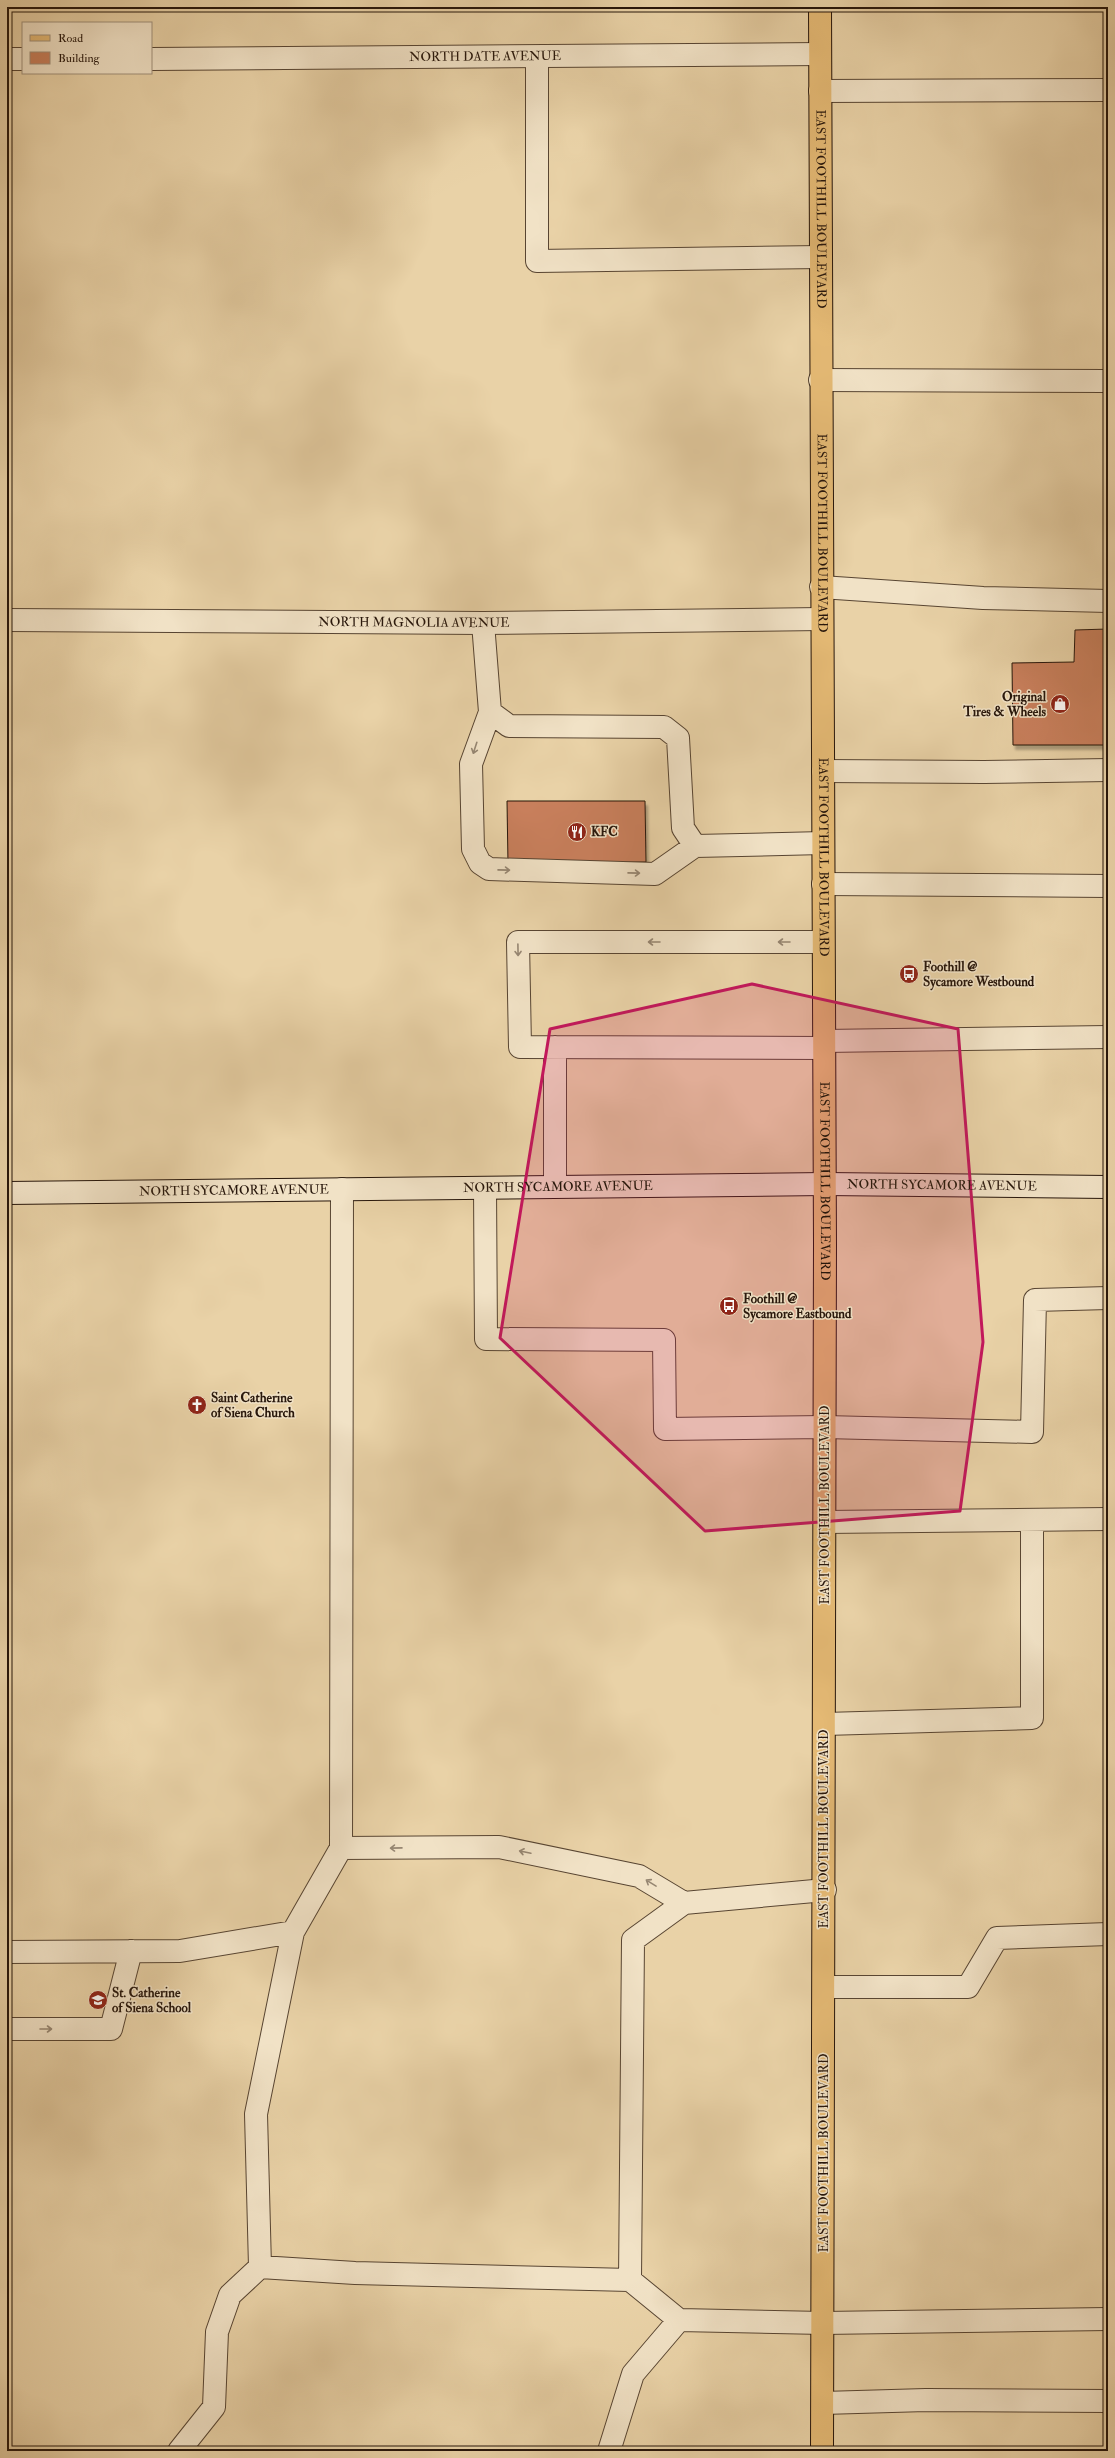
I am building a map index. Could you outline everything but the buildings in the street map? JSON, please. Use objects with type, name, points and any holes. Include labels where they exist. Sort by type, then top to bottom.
[{"type":"main road","name":"EAST FOOTHILL BOULEVARD","points":[[820,7],[821,619],[825,1184],[825,1890],[822,2451]]},
{"type":"street","name":"NORTH DATE AVENUE","points":[[152,59],[537,58],[820,54]]},
{"type":"street","points":[[537,58],[537,261],[820,257]]},
{"type":"street","points":[[7,59],[22,59]]},
{"type":"street","points":[[820,91],[1108,90]]},
{"type":"street","points":[[820,380],[1108,381]]},
{"type":"street","points":[[821,587],[983,598],[1108,601]]},
{"type":"street","name":"NORTH MAGNOLIA AVENUE","points":[[7,620],[483,623],[821,619]]},
{"type":"street","points":[[483,623],[490,712],[470,764],[473,849],[480,863],[489,869],[655,874],[695,846],[822,843]]},
{"type":"street","points":[[490,712],[509,726],[664,727],[678,738],[683,828],[695,846]]},
{"type":"street","points":[[822,771],[1108,770]]},
{"type":"street","points":[[823,884],[1108,886]]},
{"type":"street","points":[[823,942],[518,942],[520,1047],[824,1045],[1108,1037]]},
{"type":"street","points":[[555,1047],[555,1186]]},
{"type":"street","name":"NORTH SYCAMORE AVENUE","points":[[7,1193],[825,1184],[1108,1187]]},
{"type":"street","points":[[485,1188],[486,1339],[664,1340],[665,1429],[825,1427],[1032,1432],[1035,1300],[1108,1298]]},
{"type":"street","points":[[260,2267],[256,2114],[293,1932],[341,1848],[342,1189]]},
{"type":"street","points":[[825,1522],[1108,1519]]},
{"type":"street","points":[[825,1724],[1032,1718],[1032,1520]]},
{"type":"street","points":[[341,1848],[499,1847],[639,1876],[684,1903]]},
{"type":"street","points":[[630,2280],[633,1940],[684,1903],[825,1890]]},
{"type":"street","points":[[7,1952],[180,1951],[293,1932]]},
{"type":"street","points":[[824,1987],[968,1987],[998,1938],[1108,1934]]},
{"type":"street","points":[[7,2029],[111,2029],[131,1951]]},
{"type":"street","points":[[179,2451],[214,2407],[217,2332],[230,2295],[260,2267],[355,2273],[630,2280],[679,2320],[823,2323],[1108,2319]]},
{"type":"street","points":[[608,2451],[633,2374],[679,2320]]},
{"type":"street","points":[[822,2403],[926,2400],[1108,2401]]},
{"type":"highlighted area","points":[[752,984],[958,1029],[983,1342],[960,1511],[705,1531],[500,1338],[550,1029]]},
{"type":"place","name":"Original Tires & Wheels","points":[[1060,704]]},
{"type":"place","name":"KFC","points":[[577,832]]},
{"type":"place","name":"Foothill @ Sycamore Westbound","points":[[909,974]]},
{"type":"place","name":"Foothill @ Sycamore Eastbound","points":[[729,1306]]},
{"type":"place","name":"Saint Catherine of Siena Church","points":[[197,1405]]},
{"type":"place","name":"St. Catherine of Siena School","points":[[98,2000]]}]
